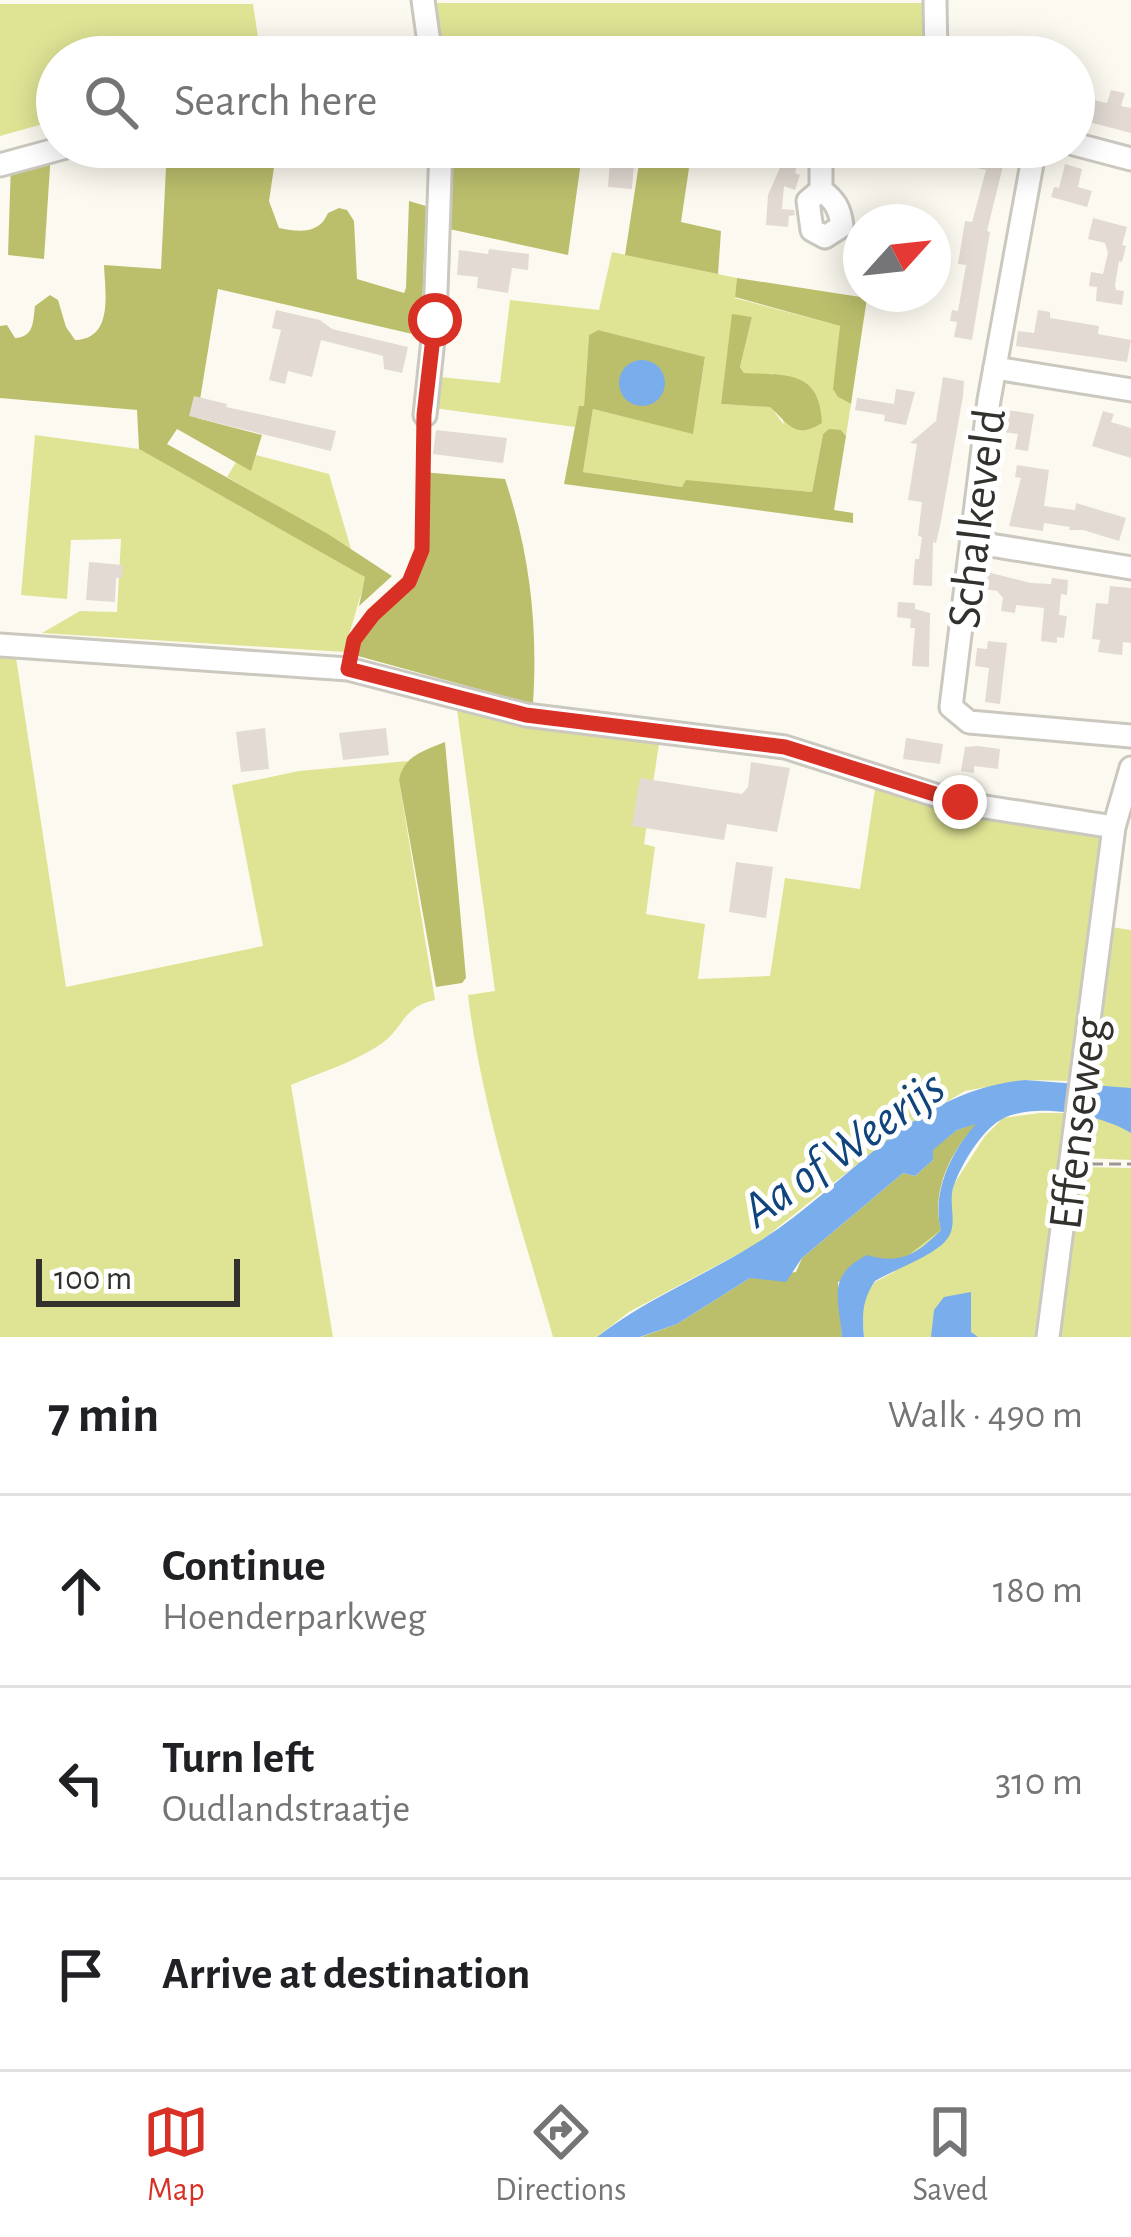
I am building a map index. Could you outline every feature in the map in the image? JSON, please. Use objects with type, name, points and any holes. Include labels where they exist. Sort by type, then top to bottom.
[{"type":"street","points":[[423,0],[428,36]]},
{"type":"street","points":[[935,0],[936,36]]},
{"type":"street","points":[[1095,150],[1131,159]]},
{"type":"street","points":[[0,165],[36,155]]},
{"type":"street","points":[[424,415],[435,320],[440,168]]},
{"type":"street","points":[[820,190],[821,168]]},
{"type":"street","name":"Schalkeveld","points":[[1031,168],[995,368],[951,707],[969,722],[1131,736]]},
{"type":"street","points":[[995,368],[1131,390]]},
{"type":"street","points":[[972,542],[1131,568]]},
{"type":"street","points":[[0,645],[348,669],[526,715],[785,747],[960,802],[1114,827]]},
{"type":"street","name":"Effenseweg","points":[[1048,1337],[1114,827],[1131,768]]},
{"type":"path","points":[[348,669],[354,640],[409,582],[422,550],[424,415]]},
{"type":"path","points":[[1071,1163],[1131,1164]]},
{"type":"green space","points":[[434,3],[929,3],[931,36],[438,36]]},
{"type":"green space","points":[[0,4],[253,4],[258,36],[36,36],[36,126],[0,136]]},
{"type":"green space","points":[[36,156],[36,168],[50,168],[44,259],[8,255],[11,163]]},
{"type":"green space","points":[[166,168],[274,168],[269,201],[279,228],[307,230],[319,225],[328,213],[347,210],[354,221],[357,279],[404,293],[409,201],[426,206],[421,336],[218,289],[197,418],[262,435],[251,471],[177,429],[167,444],[328,534],[392,576],[359,606],[365,577],[139,449],[137,410],[0,398],[0,326],[7,325],[15,338],[26,335],[35,306],[50,295],[58,300],[75,340],[87,338],[102,323],[104,265],[161,269]]},
{"type":"green space","points":[[441,168],[580,168],[568,255],[440,227]]},
{"type":"green space","points":[[638,168],[689,168],[681,222],[721,231],[718,274],[625,255]]},
{"type":"green space","points":[[612,252],[737,278],[735,298],[840,326],[838,397],[851,404],[846,436],[841,430],[823,434],[812,492],[687,481],[683,487],[583,472],[593,409],[693,433],[705,358],[598,330],[589,335],[584,407],[579,407],[575,427],[426,407],[430,376],[500,383],[510,300],[599,310]],"holes":[[[733,315],[752,317],[740,367],[745,374],[773,374],[784,425],[771,407],[721,404]]]},
{"type":"green space","points":[[737,278],[843,294],[843,312],[865,312],[851,404],[833,389],[840,326],[735,297]]},
{"type":"green space","points":[[732,314],[752,317],[740,367],[744,373],[787,376],[808,384],[820,406],[822,423],[799,430],[770,407],[721,404]]},
{"type":"green space","points":[[598,330],[705,357],[693,434],[593,409],[583,472],[682,487],[686,480],[812,492],[823,434],[841,430],[846,436],[834,510],[853,513],[853,523],[564,484],[579,406],[584,406],[589,335]]},
{"type":"green space","points":[[35,435],[139,449],[366,577],[344,652],[42,633],[80,611],[117,612],[121,539],[71,540],[67,599],[21,595]]},
{"type":"green space","points":[[256,455],[329,474],[351,549],[227,477],[236,462],[251,470]]},
{"type":"green space","points":[[422,472],[505,479],[530,590],[533,704],[358,656],[364,626],[407,582],[419,560]]},
{"type":"green space","points":[[0,650],[15,651],[66,987],[263,946],[232,785],[299,771],[408,761],[399,780],[435,1000],[415,1008],[387,1040],[368,1052],[291,1085],[333,1337],[0,1337]]},
{"type":"green space","points":[[456,702],[660,737],[644,844],[655,847],[646,914],[705,924],[698,979],[770,976],[785,878],[860,889],[876,782],[1096,829],[1107,837],[1073,1081],[1025,1080],[965,1091],[904,1127],[757,1244],[629,1312],[597,1337],[553,1337],[504,1168],[474,1038],[468,995],[495,991]]},
{"type":"green space","points":[[445,742],[466,978],[462,983],[436,987],[399,780],[410,759]]},
{"type":"green space","points":[[1111,927],[1131,930],[1131,1088],[1088,1083]]},
{"type":"green space","points":[[1069,1113],[1042,1337],[864,1337],[862,1309],[868,1291],[894,1272],[948,1206],[954,1184],[985,1136],[1003,1118]]},
{"type":"green space","points":[[1084,1115],[1109,1119],[1131,1133],[1131,1160],[1082,1158]]},
{"type":"green space","points":[[980,1122],[946,1171],[939,1201],[941,1230],[906,1257],[838,1282],[842,1337],[641,1337],[677,1324],[750,1278],[796,1272],[802,1258],[903,1173],[915,1176],[933,1160],[932,1150],[957,1130]]},
{"type":"green space","points":[[1131,1168],[1131,1337],[1054,1337],[1077,1169]]},
{"type":"water","points":[[642,360],[658,367],[665,383],[658,399],[642,406],[626,399],[619,383],[626,367]]},
{"type":"water","points":[[1025,1080],[1131,1088],[1131,1133],[1087,1116],[1051,1111],[1018,1113],[996,1123],[974,1147],[958,1176],[947,1239],[875,1281],[864,1308],[864,1337],[842,1337],[840,1280],[867,1255],[890,1259],[908,1255],[941,1230],[941,1187],[959,1146],[976,1124],[957,1130],[933,1150],[933,1160],[915,1176],[903,1173],[802,1258],[786,1282],[750,1278],[677,1324],[640,1337],[597,1337],[789,1221],[913,1122],[984,1088]]},
{"type":"water","points":[[971,1292],[971,1332],[978,1337],[931,1337],[934,1310],[944,1297]]},
{"type":"building","points":[[1111,90],[1125,93],[1121,106],[1131,108],[1131,133],[1095,124],[1095,100],[1107,103]]},
{"type":"building","points":[[609,168],[634,168],[632,189],[608,187]]},
{"type":"building","points":[[780,168],[797,168],[800,175],[795,190],[784,186],[782,209],[794,210],[795,215],[789,216],[788,227],[766,225],[768,195]]},
{"type":"building","points":[[977,168],[1003,168],[987,231],[972,340],[954,337],[957,322],[950,321],[952,310],[958,311],[966,265],[958,264],[965,221],[972,222],[986,170]]},
{"type":"building","points":[[1064,168],[1082,169],[1078,187],[1092,191],[1087,207],[1051,197],[1054,187],[1059,188]]},
{"type":"building","points":[[1093,218],[1127,227],[1115,285],[1116,290],[1124,291],[1122,305],[1096,301],[1097,287],[1089,286],[1091,272],[1103,274],[1108,253],[1105,243],[1088,239]]},
{"type":"building","points":[[489,249],[529,254],[528,270],[512,268],[508,293],[477,288],[478,277],[457,275],[459,250],[488,254]]},
{"type":"building","points":[[276,310],[408,347],[402,373],[384,369],[383,356],[321,340],[312,377],[288,371],[285,384],[269,380],[281,330],[272,328]]},
{"type":"building","points":[[1038,310],[1050,312],[1050,318],[1099,326],[1098,334],[1131,340],[1127,362],[1016,346],[1018,331],[1034,333]]},
{"type":"building","points":[[943,377],[964,381],[963,396],[940,526],[933,542],[932,586],[913,585],[922,537],[918,536],[922,502],[908,500],[917,444],[910,443],[936,421]]},
{"type":"building","points":[[896,389],[915,392],[906,425],[884,421],[885,415],[855,410],[857,398],[894,404]]},
{"type":"building","points":[[194,396],[336,431],[331,451],[189,416]]},
{"type":"building","points":[[1007,410],[1034,414],[1028,451],[1015,449],[1018,434],[1003,432]]},
{"type":"building","points":[[1103,411],[1114,414],[1111,422],[1131,428],[1131,458],[1092,446]]},
{"type":"building","points":[[436,430],[507,438],[503,463],[433,454]]},
{"type":"building","points":[[1017,465],[1049,470],[1044,506],[1075,510],[1076,503],[1126,518],[1119,541],[1044,523],[1043,531],[1009,526],[1021,478],[1015,477]]},
{"type":"building","points":[[89,562],[123,565],[122,578],[116,578],[115,602],[86,600]]},
{"type":"building","points":[[987,572],[1031,583],[1068,580],[1059,615],[1067,616],[1064,638],[1057,637],[1057,643],[1041,641],[1044,608],[1016,605],[1015,613],[1001,611],[1003,598],[985,589]]},
{"type":"building","points":[[1110,586],[1131,588],[1131,643],[1123,642],[1122,655],[1098,652],[1100,640],[1092,639],[1096,603],[1108,604]]},
{"type":"building","points":[[898,602],[915,603],[915,609],[930,613],[929,667],[912,666],[915,628],[910,628],[911,619],[897,617]]},
{"type":"building","points":[[988,641],[1007,643],[1000,704],[985,702],[989,668],[975,666],[977,648],[987,649]]},
{"type":"building","points":[[265,728],[269,769],[241,772],[236,732]]},
{"type":"building","points":[[386,728],[389,755],[343,760],[339,733]]},
{"type":"building","points":[[906,738],[943,744],[940,764],[903,759]]},
{"type":"building","points":[[965,747],[1000,749],[998,769],[974,766],[974,773],[961,771]]},
{"type":"building","points":[[751,762],[790,768],[777,832],[727,824],[724,840],[632,826],[640,778],[742,794],[748,787]]},
{"type":"building","points":[[736,862],[773,867],[766,918],[729,912]]},
{"type":"route","points":[[435,320],[424,415],[422,550],[409,582],[354,640],[348,669],[526,715],[785,747],[960,802]]},
{"type":"water label","name":"Aa of Weerijs","points":[[842,1147]]}]
